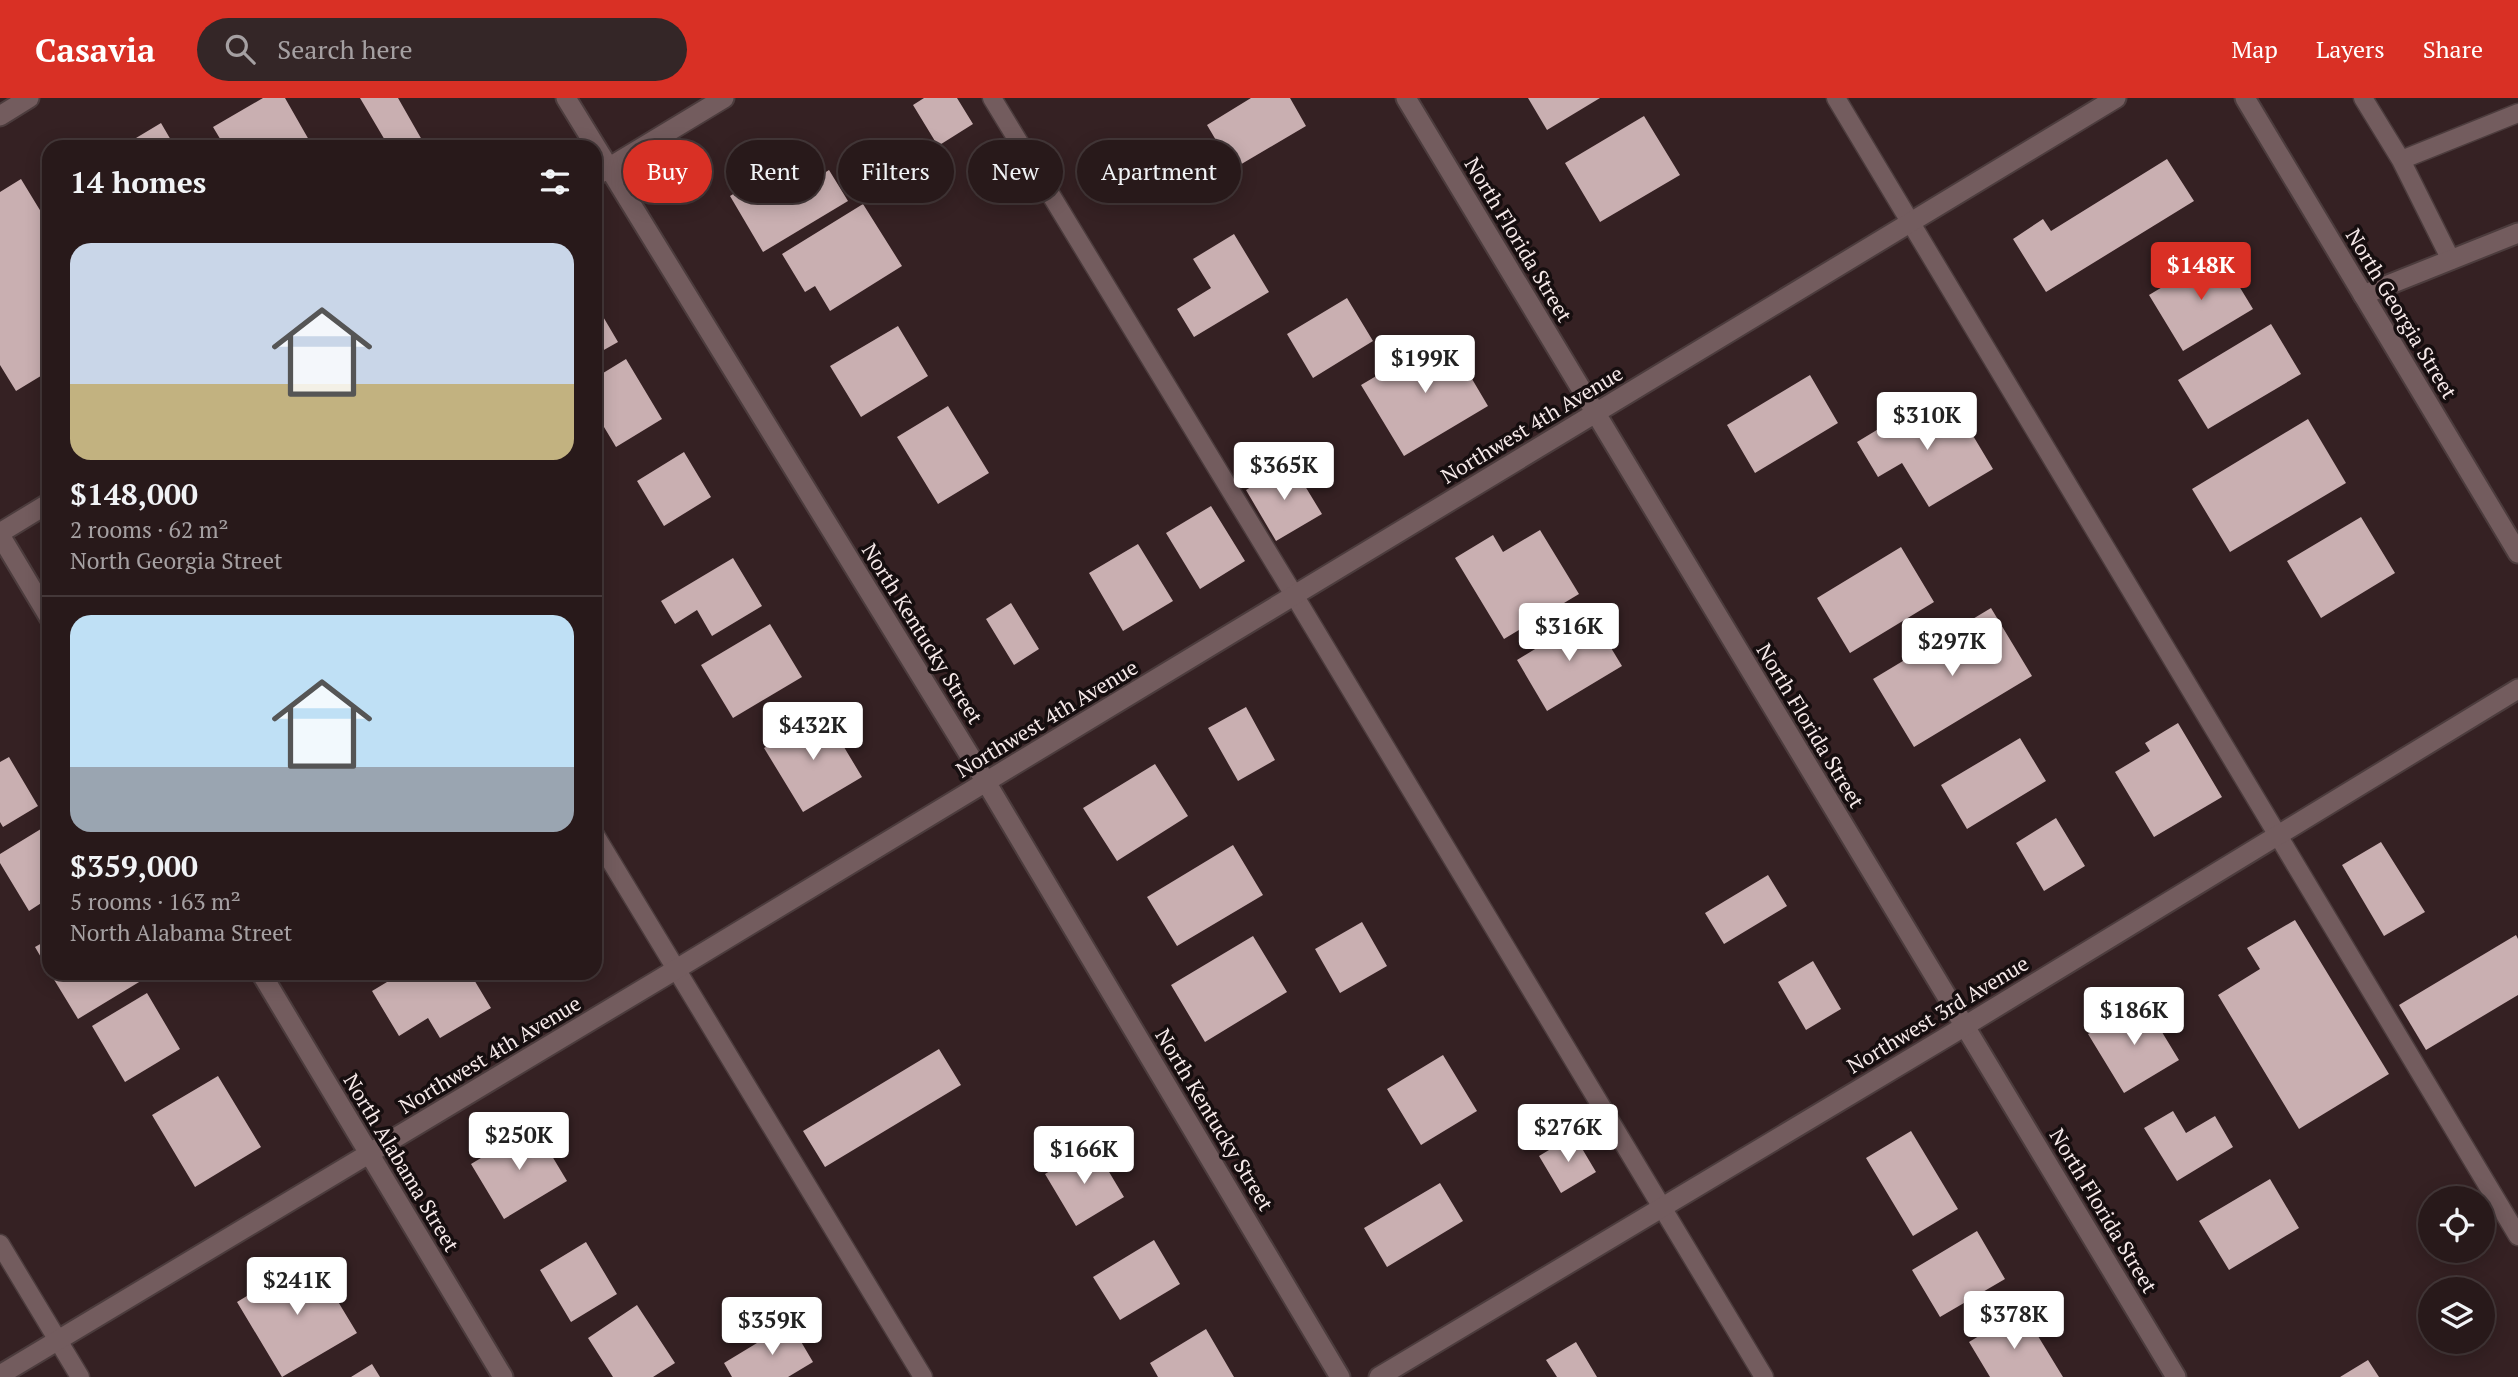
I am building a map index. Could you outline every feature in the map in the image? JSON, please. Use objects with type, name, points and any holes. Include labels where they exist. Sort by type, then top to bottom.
[{"type":"street","points":[[0,116],[29,98]]},
{"type":"street","name":"North Kentucky Street","points":[[566,98],[586,140]]},
{"type":"street","points":[[602,172],[724,98]]},
{"type":"street","name":"North Florida Street","points":[[1406,98],[2176,1377]]},
{"type":"street","name":"Northwest 4th Avenue","points":[[0,1374],[675,970],[2116,98]]},
{"type":"street","name":"North Georgia Street","points":[[2245,98],[2518,553]]},
{"type":"street","name":"North Kentucky Street","points":[[602,172],[986,782],[1340,1377]]},
{"type":"street","points":[[2363,295],[2518,233]]},
{"type":"street","points":[[42,507],[0,534],[42,605]]},
{"type":"street","name":"Northwest 3rd Avenue","points":[[1379,1377],[2518,690]]},
{"type":"street","name":"North Alabama Street","points":[[265,980],[503,1377]]},
{"type":"lane","points":[[992,98],[1764,1377]]},
{"type":"lane","points":[[1836,98],[2518,1236]]},
{"type":"lane","points":[[2363,98],[2401,160],[2451,260]]},
{"type":"lane","points":[[2401,160],[2518,113]]},
{"type":"lane","points":[[602,847],[923,1377]]},
{"type":"lane","points":[[0,1244],[80,1377]]},
{"type":"building","points":[[263,98],[285,98],[309,140],[221,140],[213,127]]},
{"type":"building","points":[[360,98],[398,98],[422,140],[385,140]]},
{"type":"building","points":[[924,98],[957,98],[973,124],[948,140],[934,140],[913,105]]},
{"type":"building","points":[[1251,98],[1290,98],[1306,126],[1241,164],[1241,140],[1216,140],[1207,125]]},
{"type":"building","points":[[1528,98],[1600,98],[1547,130]]},
{"type":"building","points":[[1644,116],[1680,175],[1600,222],[1565,163]]},
{"type":"building","points":[[161,123],[171,140],[133,140]]},
{"type":"building","points":[[2167,159],[2194,201],[2046,292],[2013,239],[2043,219],[2051,231]]},
{"type":"building","points":[[829,170],[838,185],[838,203],[845,203],[763,252],[734,203],[824,203],[824,173]]},
{"type":"building","points":[[21,179],[42,214],[42,375],[16,391],[0,365],[0,192]]},
{"type":"building","points":[[863,204],[902,266],[830,311],[815,286],[805,292],[782,254]]},
{"type":"building","points":[[1234,234],[1269,292],[1194,337],[1177,309],[1211,288],[1193,259]]},
{"type":"building","points":[[2219,253],[2253,309],[2183,351],[2149,295]]},
{"type":"building","points":[[1347,298],[1373,341],[1313,378],[1287,334]]},
{"type":"building","points":[[602,315],[618,342],[602,351]]},
{"type":"building","points":[[2271,324],[2301,374],[2208,429],[2178,380]]},
{"type":"building","points":[[898,326],[928,376],[861,417],[830,366]]},
{"type":"building","points":[[1446,335],[1488,406],[1404,456],[1361,385]]},
{"type":"building","points":[[626,359],[662,419],[616,447],[602,424],[602,374]]},
{"type":"building","points":[[1810,375],[1838,423],[1755,473],[1727,425]]},
{"type":"building","points":[[1933,396],[1954,431],[1966,424],[1993,469],[1929,507],[1902,463],[1878,477],[1857,442]]},
{"type":"building","points":[[948,406],[989,473],[938,504],[897,437]]},
{"type":"building","points":[[2308,419],[2346,483],[2230,552],[2192,489]]},
{"type":"building","points":[[684,452],[711,497],[664,526],[637,481]]},
{"type":"building","points":[[1291,463],[1322,514],[1276,541],[1246,490]]},
{"type":"building","points":[[1211,506],[1245,561],[1200,589],[1166,533]]},
{"type":"building","points":[[2361,517],[2395,573],[2321,618],[2287,561]]},
{"type":"building","points":[[1540,530],[1579,594],[1504,639],[1455,558],[1493,535],[1503,552]]},
{"type":"building","points":[[1138,544],[1173,601],[1123,631],[1089,573]]},
{"type":"building","points":[[1901,547],[1934,602],[1850,653],[1817,598]]},
{"type":"building","points":[[733,558],[762,606],[712,636],[697,610],[675,624],[661,601]]},
{"type":"building","points":[[1011,603],[1039,649],[1014,665],[986,619]]},
{"type":"building","points":[[1991,608],[2032,676],[1914,747],[1873,679]]},
{"type":"building","points":[[1591,615],[1622,666],[1547,711],[1517,660]]},
{"type":"building","points":[[770,624],[802,677],[733,718],[701,665]]},
{"type":"building","points":[[1246,707],[1275,760],[1238,781],[1208,728]]},
{"type":"building","points":[[823,712],[862,777],[803,812],[764,748]]},
{"type":"building","points":[[2178,723],[2222,797],[2154,837],[2115,772],[2150,751],[2145,743]]},
{"type":"building","points":[[2020,738],[2046,781],[1967,829],[1941,785]]},
{"type":"building","points":[[9,757],[38,806],[3,827],[0,822],[0,762]]},
{"type":"building","points":[[1155,764],[1188,816],[1117,861],[1083,808]]},
{"type":"building","points":[[2056,818],[2085,866],[2044,891],[2016,843]]},
{"type":"building","points":[[42,828],[42,903],[29,911],[0,863],[0,854]]},
{"type":"building","points":[[2381,842],[2425,912],[2384,936],[2342,865]]},
{"type":"building","points":[[1233,845],[1263,895],[1177,946],[1147,897]]},
{"type":"building","points":[[1768,875],[1787,906],[1724,944],[1705,913]]},
{"type":"building","points":[[2295,920],[2389,1074],[2299,1129],[2218,995],[2260,969],[2247,948]]},
{"type":"building","points":[[1362,922],[1387,966],[1340,993],[1315,949]]},
{"type":"building","points":[[2516,935],[2518,995],[2426,1050],[2399,1005]]},
{"type":"building","points":[[1253,936],[1287,992],[1205,1042],[1171,985]]},
{"type":"building","points":[[42,943],[42,959],[35,947]]},
{"type":"building","points":[[1813,961],[1841,1009],[1806,1030],[1778,982]]},
{"type":"building","points":[[54,980],[142,980],[78,1019]]},
{"type":"building","points":[[390,980],[474,980],[491,1008],[440,1038],[428,1018],[399,1036],[372,991]]},
{"type":"building","points":[[147,993],[180,1049],[125,1082],[92,1026]]},
{"type":"building","points":[[2143,1001],[2179,1060],[2124,1093],[2088,1034]]},
{"type":"building","points":[[939,1049],[961,1085],[825,1167],[803,1131]]},
{"type":"building","points":[[1443,1055],[1477,1111],[1421,1145],[1387,1089]]},
{"type":"building","points":[[218,1076],[261,1147],[195,1187],[152,1115]]},
{"type":"building","points":[[2173,1111],[2186,1133],[2215,1116],[2233,1147],[2177,1181],[2144,1128]]},
{"type":"building","points":[[534,1126],[567,1181],[504,1219],[471,1164]]},
{"type":"building","points":[[1911,1131],[1958,1209],[1913,1236],[1866,1158]]},
{"type":"building","points":[[1574,1135],[1596,1172],[1561,1193],[1539,1156]]},
{"type":"building","points":[[1093,1145],[1124,1197],[1076,1226],[1045,1174]]},
{"type":"building","points":[[2270,1179],[2299,1228],[2229,1270],[2199,1221]]},
{"type":"building","points":[[1440,1183],[1463,1221],[1387,1267],[1364,1228]]},
{"type":"building","points":[[1977,1231],[2005,1279],[1940,1317],[1912,1270]]},
{"type":"building","points":[[1154,1240],[1180,1284],[1120,1320],[1093,1277]]},
{"type":"building","points":[[586,1242],[617,1294],[571,1322],[540,1270]]},
{"type":"building","points":[[311,1257],[357,1333],[282,1377],[237,1302]]},
{"type":"building","points":[[637,1305],[675,1363],[653,1377],[613,1377],[588,1338]]},
{"type":"building","points":[[2022,1310],[2063,1377],[1990,1377],[1969,1342]]},
{"type":"building","points":[[790,1323],[813,1362],[788,1377],[732,1377],[724,1363]]},
{"type":"building","points":[[1206,1329],[1234,1377],[1158,1377],[1150,1363]]},
{"type":"building","points":[[1576,1342],[1597,1377],[1557,1377],[1546,1360]]},
{"type":"building","points":[[2368,1360],[2379,1377],[2340,1377]]},
{"type":"building","points":[[372,1364],[380,1377],[351,1377]]}]
